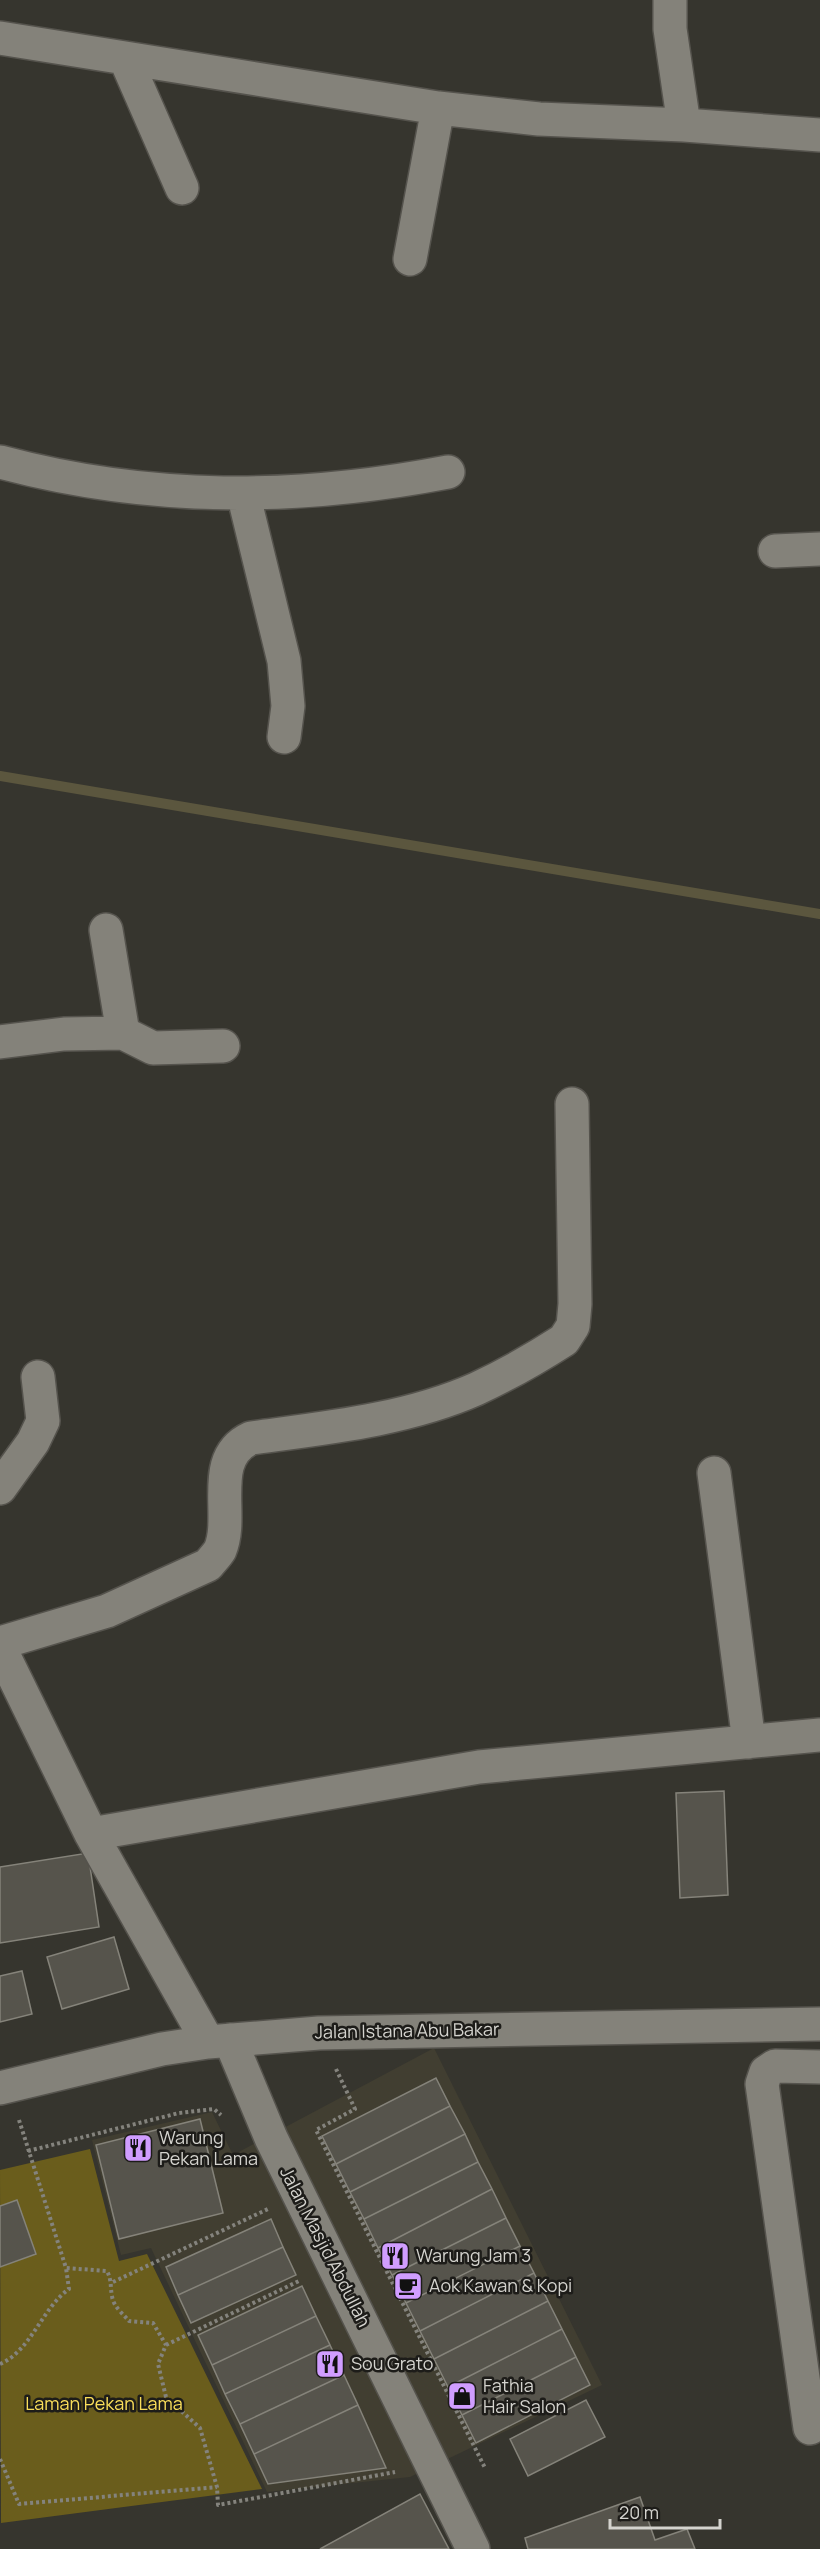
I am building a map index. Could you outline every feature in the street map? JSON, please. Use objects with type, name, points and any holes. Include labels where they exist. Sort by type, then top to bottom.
[{"type":"street","points":[[670,0],[670,29],[684,125]]},
{"type":"street","points":[[0,38],[438,108],[539,119],[684,125],[820,135]]},
{"type":"street","points":[[125,58],[182,188]]},
{"type":"street","points":[[410,259],[438,108]]},
{"type":"street","points":[[0,462],[164,492],[243,493],[352,488],[448,472]]},
{"type":"street","points":[[243,493],[284,661],[288,706],[284,737]]},
{"type":"street","points":[[775,551],[820,549]]},
{"type":"street","points":[[106,930],[123,1033]]},
{"type":"street","points":[[0,1042],[64,1034],[123,1033],[153,1048],[223,1046]]},
{"type":"street","points":[[0,1643],[107,1611],[208,1565],[219,1551],[225,1530],[224,1476],[232,1453],[240,1443],[251,1438],[339,1426],[418,1408],[474,1389],[564,1340],[573,1326],[575,1304],[572,1104]]},
{"type":"street","points":[[0,1488],[33,1442],[44,1421],[38,1377]]},
{"type":"street","points":[[714,1473],[748,1742]]},
{"type":"street","name":"Jalan Masjid Abdullah","points":[[0,1648],[91,1834],[219,2041],[271,2139],[473,2549]]},
{"type":"street","points":[[91,1834],[479,1767],[820,1735]]},
{"type":"street","name":"Jalan Istana Abu Bakar","points":[[5,2086],[119,2058],[219,2041],[319,2033],[820,2024]]},
{"type":"street","points":[[810,2428],[762,2085],[766,2072],[775,2066],[820,2067]]},
{"type":"path","points":[[319,2033],[355,2109],[316,2130],[485,2468]]},
{"type":"path","points":[[0,2364],[21,2346],[59,2296],[69,2289],[66,2268],[5,2086]]},
{"type":"path","points":[[28,2151],[179,2112],[214,2109],[222,2116]]},
{"type":"path","points":[[113,2282],[272,2208],[267,2199]]},
{"type":"path","points":[[66,2268],[107,2271],[113,2282],[112,2297],[115,2305],[129,2321],[153,2323],[166,2345]]},
{"type":"path","points":[[307,2277],[166,2345],[158,2364],[166,2397],[200,2428],[217,2487],[218,2505],[402,2471]]},
{"type":"path","points":[[0,2459],[19,2504],[217,2487]]},
{"type":"shaded area","points":[[434,2048],[602,2385],[410,2477],[267,2492],[151,2248],[121,2255],[92,2140],[212,2112],[233,2155]]},
{"type":"green space","name":"Laman Pekan Lama","points":[[90,2149],[119,2261],[147,2254],[262,2489],[1,2523],[0,2170]]},
{"type":"building","points":[[724,1791],[728,1895],[680,1898],[676,1793]]},
{"type":"building","points":[[88,1853],[99,1927],[0,1943],[0,1867]]},
{"type":"building","points":[[114,1937],[129,1989],[62,2009],[47,1957]]},
{"type":"building","points":[[22,1971],[32,2014],[0,2022],[0,1976]]},
{"type":"building","points":[[436,2078],[450,2106],[336,2164],[322,2136]]},
{"type":"building","points":[[450,2106],[465,2134],[350,2192],[336,2164]]},
{"type":"building","points":[[200,2119],[223,2213],[119,2239],[96,2145]]},
{"type":"building","points":[[465,2134],[478,2162],[364,2219],[350,2192]]},
{"type":"building","points":[[478,2162],[492,2189],[378,2248],[364,2219]]},
{"type":"building","points":[[492,2189],[506,2218],[392,2275],[378,2248]]},
{"type":"building","points":[[17,2200],[36,2254],[0,2267],[0,2206]]},
{"type":"building","points":[[506,2218],[520,2246],[406,2303],[392,2275]]},
{"type":"building","points":[[271,2219],[283,2247],[178,2295],[166,2267]]},
{"type":"building","points":[[520,2246],[534,2273],[420,2331],[406,2303]]},
{"type":"building","points":[[283,2247],[296,2275],[191,2323],[178,2295]]},
{"type":"building","points":[[534,2273],[548,2301],[434,2359],[420,2331]]},
{"type":"building","points":[[302,2286],[316,2316],[212,2365],[198,2335]]},
{"type":"building","points":[[548,2301],[562,2329],[448,2387],[434,2359]]},
{"type":"building","points":[[316,2316],[330,2345],[225,2394],[212,2365]]},
{"type":"building","points":[[562,2329],[576,2357],[462,2415],[448,2387]]},
{"type":"building","points":[[330,2345],[344,2375],[240,2424],[225,2394]]},
{"type":"building","points":[[576,2357],[590,2385],[476,2443],[462,2415]]},
{"type":"building","points":[[344,2375],[358,2405],[254,2454],[240,2424]]},
{"type":"building","points":[[586,2400],[605,2437],[528,2476],[510,2439]]},
{"type":"building","points":[[358,2405],[386,2468],[268,2484],[254,2454]]},
{"type":"building","points":[[420,2494],[449,2549],[320,2549]]},
{"type":"building","points":[[640,2497],[655,2540],[687,2529],[695,2549],[528,2549],[525,2538]]},
{"type":"waterway","points":[[0,776],[820,914]]},
{"type":"place","name":"Warung Pekan Lama","points":[[138,2148]]},
{"type":"place","name":"Warung Jam 3","points":[[395,2256]]},
{"type":"place","name":"Aok Kawan & Kopi","points":[[408,2286]]},
{"type":"place","name":"Sou Grato","points":[[330,2364]]},
{"type":"place","name":"Fathia Hair Salon","points":[[462,2396]]}]
